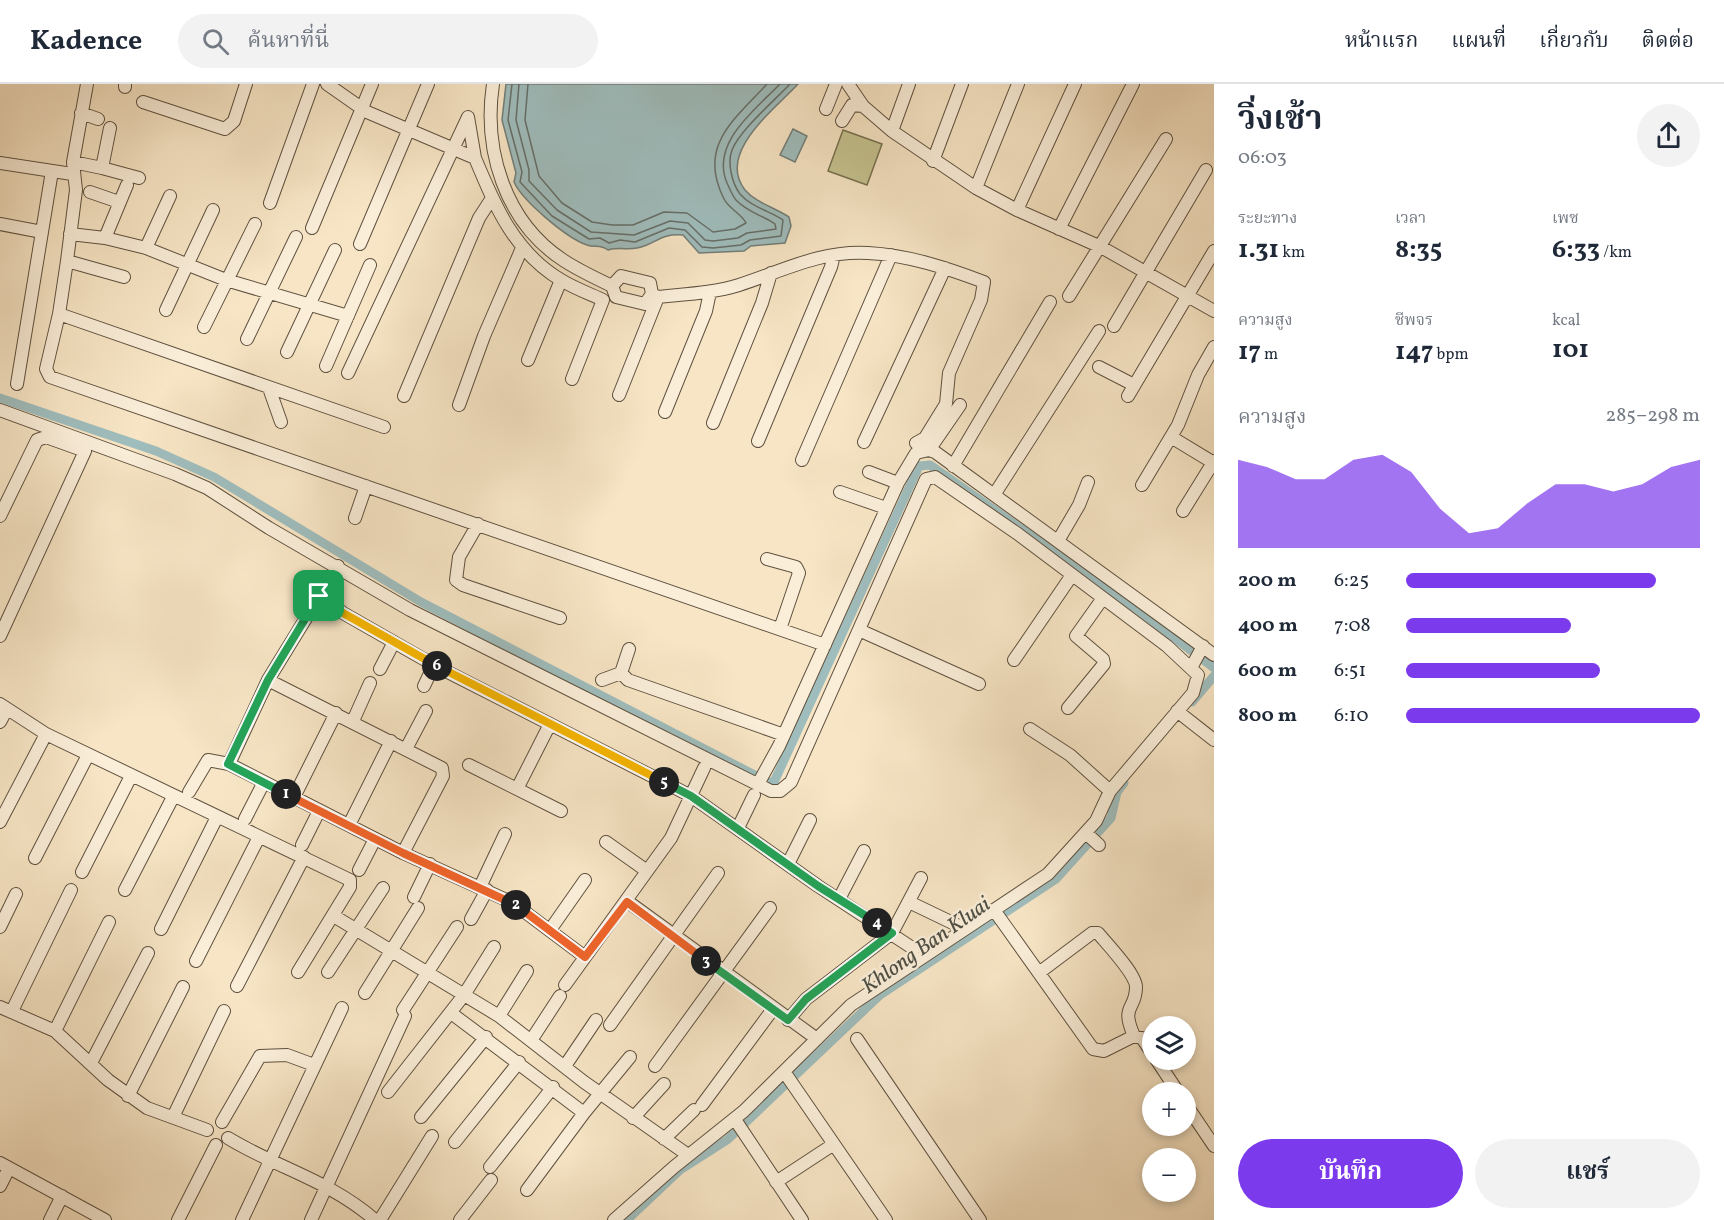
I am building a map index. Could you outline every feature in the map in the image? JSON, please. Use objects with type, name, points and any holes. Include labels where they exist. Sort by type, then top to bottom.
[{"type":"street","points":[[87,84],[73,168],[76,190],[67,261],[59,314],[46,369],[51,377],[825,645]]},
{"type":"street","points":[[143,102],[225,129],[234,121],[246,84]]},
{"type":"street","points":[[270,203],[313,84]]},
{"type":"street","points":[[327,84],[362,109],[475,158]]},
{"type":"street","points":[[312,228],[372,84]]},
{"type":"street","points":[[360,244],[428,84]]},
{"type":"street","points":[[492,84],[490,102],[492,149],[499,176],[511,203],[543,243],[561,259],[612,286],[616,297],[645,304],[655,295],[710,292],[811,259],[869,253],[891,255],[945,268],[984,282],[984,291],[949,373],[946,404],[925,438],[916,443]]},
{"type":"street","points":[[826,109],[836,84]]},
{"type":"street","points":[[892,132],[909,84]]},
{"type":"street","points":[[933,161],[962,84]]},
{"type":"street","points":[[976,188],[1018,84]]},
{"type":"street","points":[[1017,210],[1075,84]]},
{"type":"street","points":[[1059,229],[1133,84]]},
{"type":"street","points":[[851,86],[863,106],[892,132],[976,188],[1017,210],[1101,247],[1214,311]]},
{"type":"street","points":[[842,121],[852,105],[863,106]]},
{"type":"street","points":[[81,113],[98,119]]},
{"type":"street","points":[[348,373],[468,117],[475,158],[501,218],[522,248],[561,280],[603,300],[572,380]]},
{"type":"street","points":[[102,168],[110,128]]},
{"type":"street","points":[[1069,296],[1166,139]]},
{"type":"street","points":[[0,163],[52,171],[102,168],[139,178]]},
{"type":"street","points":[[1114,326],[1206,170]]},
{"type":"street","points":[[17,384],[52,171]]},
{"type":"street","points":[[105,238],[127,185]]},
{"type":"street","points":[[90,192],[120,202]]},
{"type":"street","points":[[146,248],[170,196]]},
{"type":"street","points":[[404,396],[479,218],[492,198]]},
{"type":"street","points":[[166,310],[213,210]]},
{"type":"street","points":[[0,224],[42,232]]},
{"type":"street","points":[[204,327],[255,224]]},
{"type":"street","points":[[70,234],[105,238],[146,248],[226,280],[348,316]]},
{"type":"street","points":[[247,339],[296,237]]},
{"type":"street","points":[[459,405],[484,336],[522,248]]},
{"type":"street","points":[[287,352],[335,250]]},
{"type":"street","points":[[1128,396],[1214,251]]},
{"type":"street","points":[[758,441],[834,255]]},
{"type":"street","points":[[801,460],[891,255]]},
{"type":"street","points":[[67,261],[124,277]]},
{"type":"street","points":[[327,366],[370,265]]},
{"type":"street","points":[[864,442],[945,268]]},
{"type":"street","points":[[712,423],[762,303],[771,273]]},
{"type":"street","points":[[612,286],[621,276],[650,283],[655,295],[620,395]]},
{"type":"street","points":[[528,360],[561,280]]},
{"type":"street","points":[[665,412],[706,311],[710,292]]},
{"type":"street","points":[[953,466],[1050,302]]},
{"type":"street","points":[[59,314],[384,427]]},
{"type":"street","points":[[994,495],[1099,331]]},
{"type":"street","points":[[1142,484],[1171,436],[1198,375],[1214,347]]},
{"type":"street","points":[[1099,367],[1134,385]]},
{"type":"street","points":[[269,388],[281,422]]},
{"type":"street","points":[[738,828],[784,735],[898,483],[916,453],[929,450],[960,405]]},
{"type":"street","points":[[0,410],[192,481],[429,619],[771,791],[780,791],[791,782],[926,479],[935,477],[1103,597],[1167,646],[1198,656],[1214,655]]},
{"type":"street","points":[[1171,436],[1214,462],[1183,511]]},
{"type":"street","points":[[0,516],[37,440],[46,437],[85,451],[0,636]]},
{"type":"street","points":[[929,450],[1058,541],[1198,656]]},
{"type":"street","points":[[869,472],[898,483]]},
{"type":"street","points":[[1058,541],[1079,505],[1088,482]]},
{"type":"street","points":[[355,518],[366,486]]},
{"type":"street","points":[[840,492],[886,508]]},
{"type":"street","points":[[478,524],[459,557],[456,580],[463,585],[560,618]]},
{"type":"street","points":[[767,559],[796,567],[799,573],[780,630]]},
{"type":"street","points":[[228,764],[268,680],[338,566]]},
{"type":"street","points":[[1014,660],[1072,575]]},
{"type":"street","points":[[319,596],[434,665],[691,796],[914,949]]},
{"type":"street","points":[[1068,708],[1104,664],[1103,659],[1076,636],[1103,597]]},
{"type":"street","points":[[859,630],[979,684]]},
{"type":"street","points":[[380,669],[394,642]]},
{"type":"street","points":[[621,674],[629,649]]},
{"type":"street","points":[[614,1220],[688,1155],[737,1119],[787,1075],[851,1005],[924,954],[995,912],[1092,839],[1096,821],[1110,791],[1178,712],[1197,685],[1198,656]]},
{"type":"street","points":[[424,686],[434,665]]},
{"type":"street","points":[[621,674],[628,680],[784,735]]},
{"type":"street","points":[[602,680],[621,674]]},
{"type":"street","points":[[268,680],[439,765],[443,771],[403,853]]},
{"type":"street","points":[[353,721],[370,683]]},
{"type":"street","points":[[0,722],[4,706],[46,734],[260,837],[303,851],[346,877],[351,883],[298,972]]},
{"type":"street","points":[[406,749],[426,711]]},
{"type":"street","points":[[1178,712],[1214,740]]},
{"type":"street","points":[[294,798],[336,713]]},
{"type":"street","points":[[517,789],[550,724]]},
{"type":"street","points":[[1030,729],[1070,755],[1110,791]]},
{"type":"street","points":[[0,822],[46,734]]},
{"type":"street","points":[[349,825],[391,741]]},
{"type":"street","points":[[34,858],[88,755]]},
{"type":"street","points":[[189,792],[208,760],[228,764],[403,853],[513,903],[585,957]]},
{"type":"street","points":[[469,765],[561,811]]},
{"type":"street","points":[[532,1039],[562,990],[671,838],[704,768]]},
{"type":"street","points":[[82,872],[131,776]]},
{"type":"street","points":[[245,819],[264,782]]},
{"type":"street","points":[[125,890],[173,797]]},
{"type":"street","points":[[237,986],[303,851],[319,811]]},
{"type":"street","points":[[160,929],[217,817]]},
{"type":"street","points":[[788,864],[810,820]]},
{"type":"street","points":[[471,919],[505,834]]},
{"type":"street","points":[[196,961],[260,837]]},
{"type":"street","points":[[359,870],[375,839]]},
{"type":"street","points":[[606,842],[647,871]]},
{"type":"street","points":[[839,899],[864,851]]},
{"type":"street","points":[[365,993],[392,951],[416,902],[429,864]]},
{"type":"street","points":[[610,1025],[718,873]]},
{"type":"street","points":[[788,1020],[806,999],[892,933],[921,878]]},
{"type":"street","points":[[550,930],[585,880]]},
{"type":"street","points":[[328,972],[382,888]]},
{"type":"street","points":[[71,890],[6,1009],[55,1031],[128,1096],[147,1108],[207,1130]]},
{"type":"street","points":[[0,927],[16,894]]},
{"type":"street","points":[[627,902],[818,1040]]},
{"type":"street","points":[[909,902],[959,926]]},
{"type":"street","points":[[655,1066],[770,908]]},
{"type":"street","points":[[995,912],[1093,1049],[1104,1051],[1134,1036],[1142,1038]]},
{"type":"street","points":[[337,918],[499,1016],[532,1039],[598,1093],[688,1155]]},
{"type":"street","points":[[55,1031],[109,922]]},
{"type":"street","points":[[311,1220],[404,1013],[457,927]]},
{"type":"street","points":[[1040,972],[1092,933],[1098,933],[1133,977],[1136,987],[1126,1017],[1134,1036]]},
{"type":"street","points":[[388,1092],[452,1013],[494,947]]},
{"type":"street","points":[[91,1063],[148,953]]},
{"type":"street","points":[[499,1016],[527,971]]},
{"type":"street","points":[[128,1096],[183,987]]},
{"type":"street","points":[[242,1220],[342,1008]]},
{"type":"street","points":[[664,1139],[698,1108],[773,1009]]},
{"type":"street","points":[[172,1118],[224,1011]]},
{"type":"street","points":[[452,1013],[486,1036],[584,1113]]},
{"type":"street","points":[[566,1066],[596,1020]]},
{"type":"street","points":[[421,1117],[486,1036]]},
{"type":"street","points":[[857,1039],[980,1220]]},
{"type":"street","points":[[222,1122],[260,1056],[287,1055],[314,1065]]},
{"type":"street","points":[[527,1190],[598,1093],[630,1057]]},
{"type":"street","points":[[455,1142],[519,1062]]},
{"type":"street","points":[[787,1075],[886,1220]]},
{"type":"street","points":[[633,1118],[664,1084]]},
{"type":"street","points":[[490,1167],[553,1087]]},
{"type":"street","points":[[737,1119],[747,1138],[802,1220]]},
{"type":"street","points":[[1196,1119],[1214,1146]]},
{"type":"street","points":[[222,1122],[228,1127],[228,1138],[223,1144],[216,1145],[207,1137],[207,1130],[213,1123],[222,1122]]},
{"type":"street","points":[[380,1220],[432,1136]]},
{"type":"street","points":[[228,1138],[271,1161],[327,1185],[352,1201],[375,1220]]},
{"type":"street","points":[[776,1182],[834,1144]]},
{"type":"street","points":[[178,1220],[216,1145]]},
{"type":"street","points":[[0,1186],[5,1166],[105,1220]]},
{"type":"street","points":[[460,1220],[490,1180]]},
{"type":"street","points":[[50,1220],[62,1196]]},
{"type":"shaded area","points":[[843,130],[882,144],[867,185],[828,171]]},
{"type":"water","points":[[506,84],[798,84],[752,132],[738,161],[738,176],[745,190],[789,217],[791,226],[785,243],[751,246],[744,251],[699,253],[683,235],[663,237],[634,249],[608,250],[578,241],[535,208],[514,182],[516,173],[502,120]]},
{"type":"water","points":[[793,129],[807,136],[795,162],[780,155]]},
{"type":"waterway","points":[[0,398],[156,451],[214,477],[421,602],[768,782],[774,782],[919,466],[930,465],[1135,608],[1214,668]]},
{"type":"waterway","name":"Khlong Ban Kluai","points":[[1192,702],[1214,676]]},
{"type":"waterway","name":"Khlong Ban Kluai","points":[[627,1220],[680,1170],[727,1140],[880,995],[1056,879],[1111,818],[1117,792],[1124,783]]},
{"type":"route","points":[[319,596],[343,613],[434,665],[691,796],[818,886],[892,933],[806,999],[788,1020],[627,902],[585,957],[513,903],[403,853],[228,764],[268,680],[319,596]]}]
